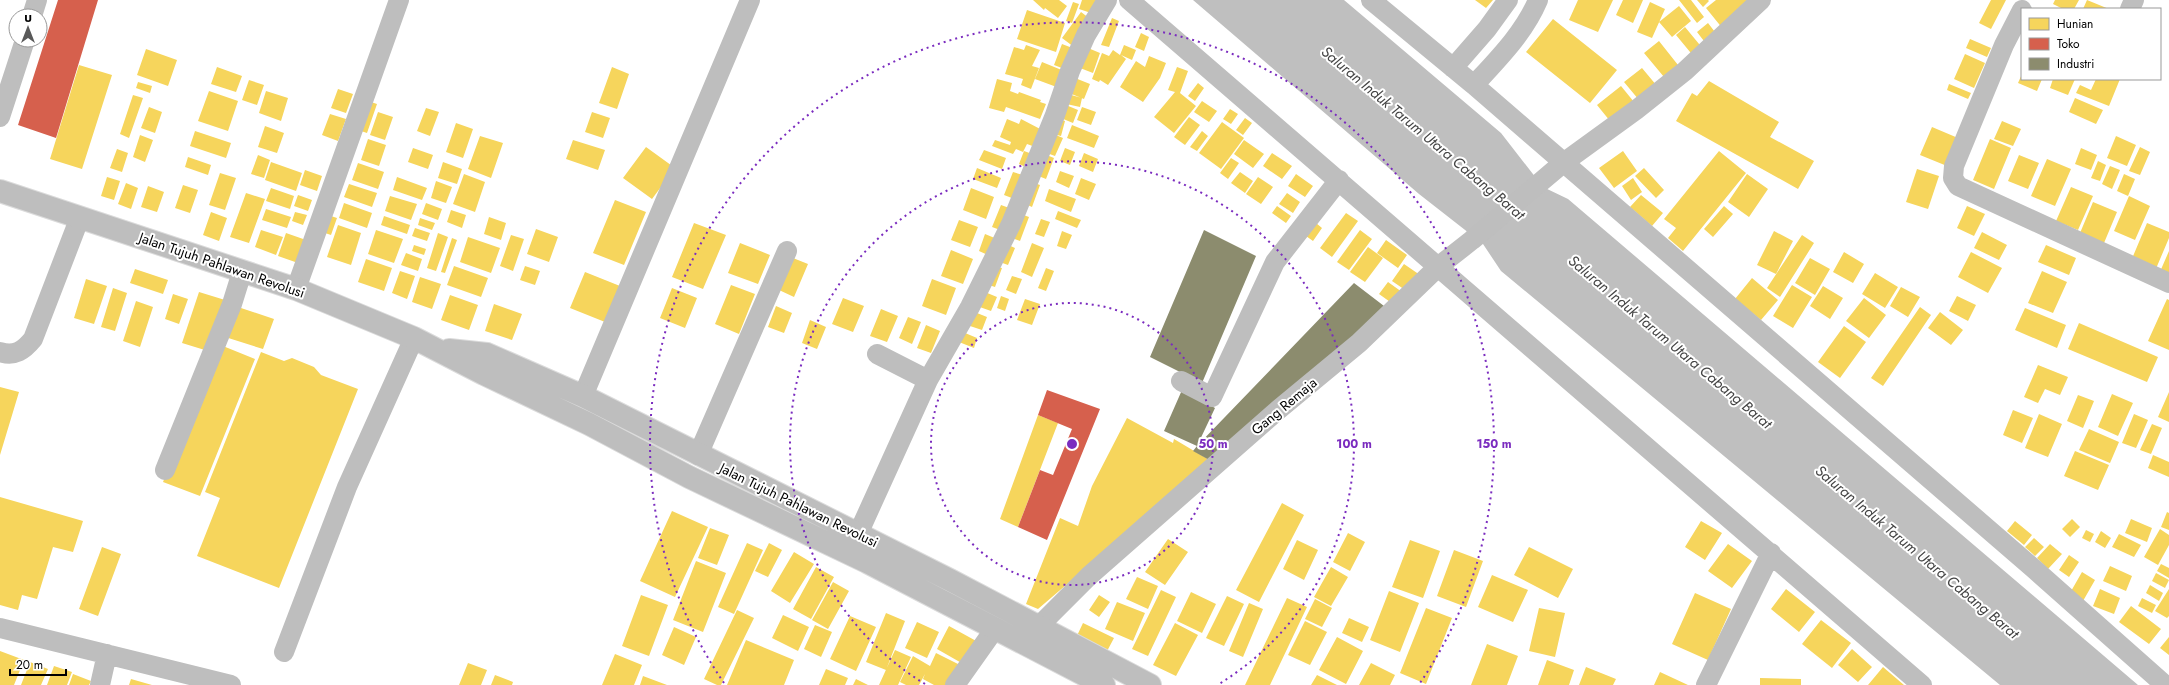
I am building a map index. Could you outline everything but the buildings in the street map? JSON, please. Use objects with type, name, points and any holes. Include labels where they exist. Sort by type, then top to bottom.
[{"type":"main road","name":"Jalan Tujuh Pahlawan Revolusi","points":[[0,191],[296,289],[440,349],[484,374],[590,424],[688,477],[867,562],[994,630],[1104,685]]},
{"type":"main road","name":"Jalan Tujuh Pahlawan Revolusi","points":[[440,349],[487,354],[583,396],[1039,626],[1150,685]]},
{"type":"street","points":[[296,289],[399,0]]},
{"type":"street","points":[[583,396],[750,0]]},
{"type":"street","points":[[858,534],[928,380],[970,307],[1000,248],[1055,115],[1070,71],[1086,35],[1107,0]]},
{"type":"street","points":[[1129,0],[1439,266],[1922,685]]},
{"type":"street","points":[[1371,0],[1474,85],[2033,568],[2165,685]]},
{"type":"street","points":[[1453,68],[1487,29],[1508,0]]},
{"type":"street","points":[[1474,85],[1509,47],[1526,23],[1538,0]]},
{"type":"street","name":"Gang Remaja","points":[[1039,626],[1089,576],[1278,410],[1359,343],[1439,266],[1563,163],[1625,118],[1684,71],[1761,0]]},
{"type":"street","points":[[2021,12],[2004,45],[1971,124],[1954,166],[1953,178],[1958,186],[2169,283]]},
{"type":"street","points":[[1487,29],[1509,47]]},
{"type":"street","points":[[0,117],[22,48]]},
{"type":"street","points":[[1181,381],[1212,397],[1276,262],[1339,180]]},
{"type":"street","points":[[0,352],[7,354],[23,351],[33,339],[80,217]]},
{"type":"street","points":[[698,455],[787,251]]},
{"type":"street","points":[[165,470],[232,304],[242,272]]},
{"type":"street","points":[[284,652],[347,487],[414,338]]},
{"type":"street","points":[[877,354],[928,380]]},
{"type":"street","points":[[1706,685],[1770,553]]},
{"type":"street","points":[[0,628],[232,685]]},
{"type":"street","points":[[956,685],[994,630]]},
{"type":"street","points":[[100,685],[107,654]]},
{"type":"water","name":"Saluran Induk Tarum Utara Cabang Barat","points":[[1193,0],[1344,0],[1501,133],[1543,187],[1568,199],[2138,685],[2000,685],[1501,271],[1483,244],[1419,194]]}]
